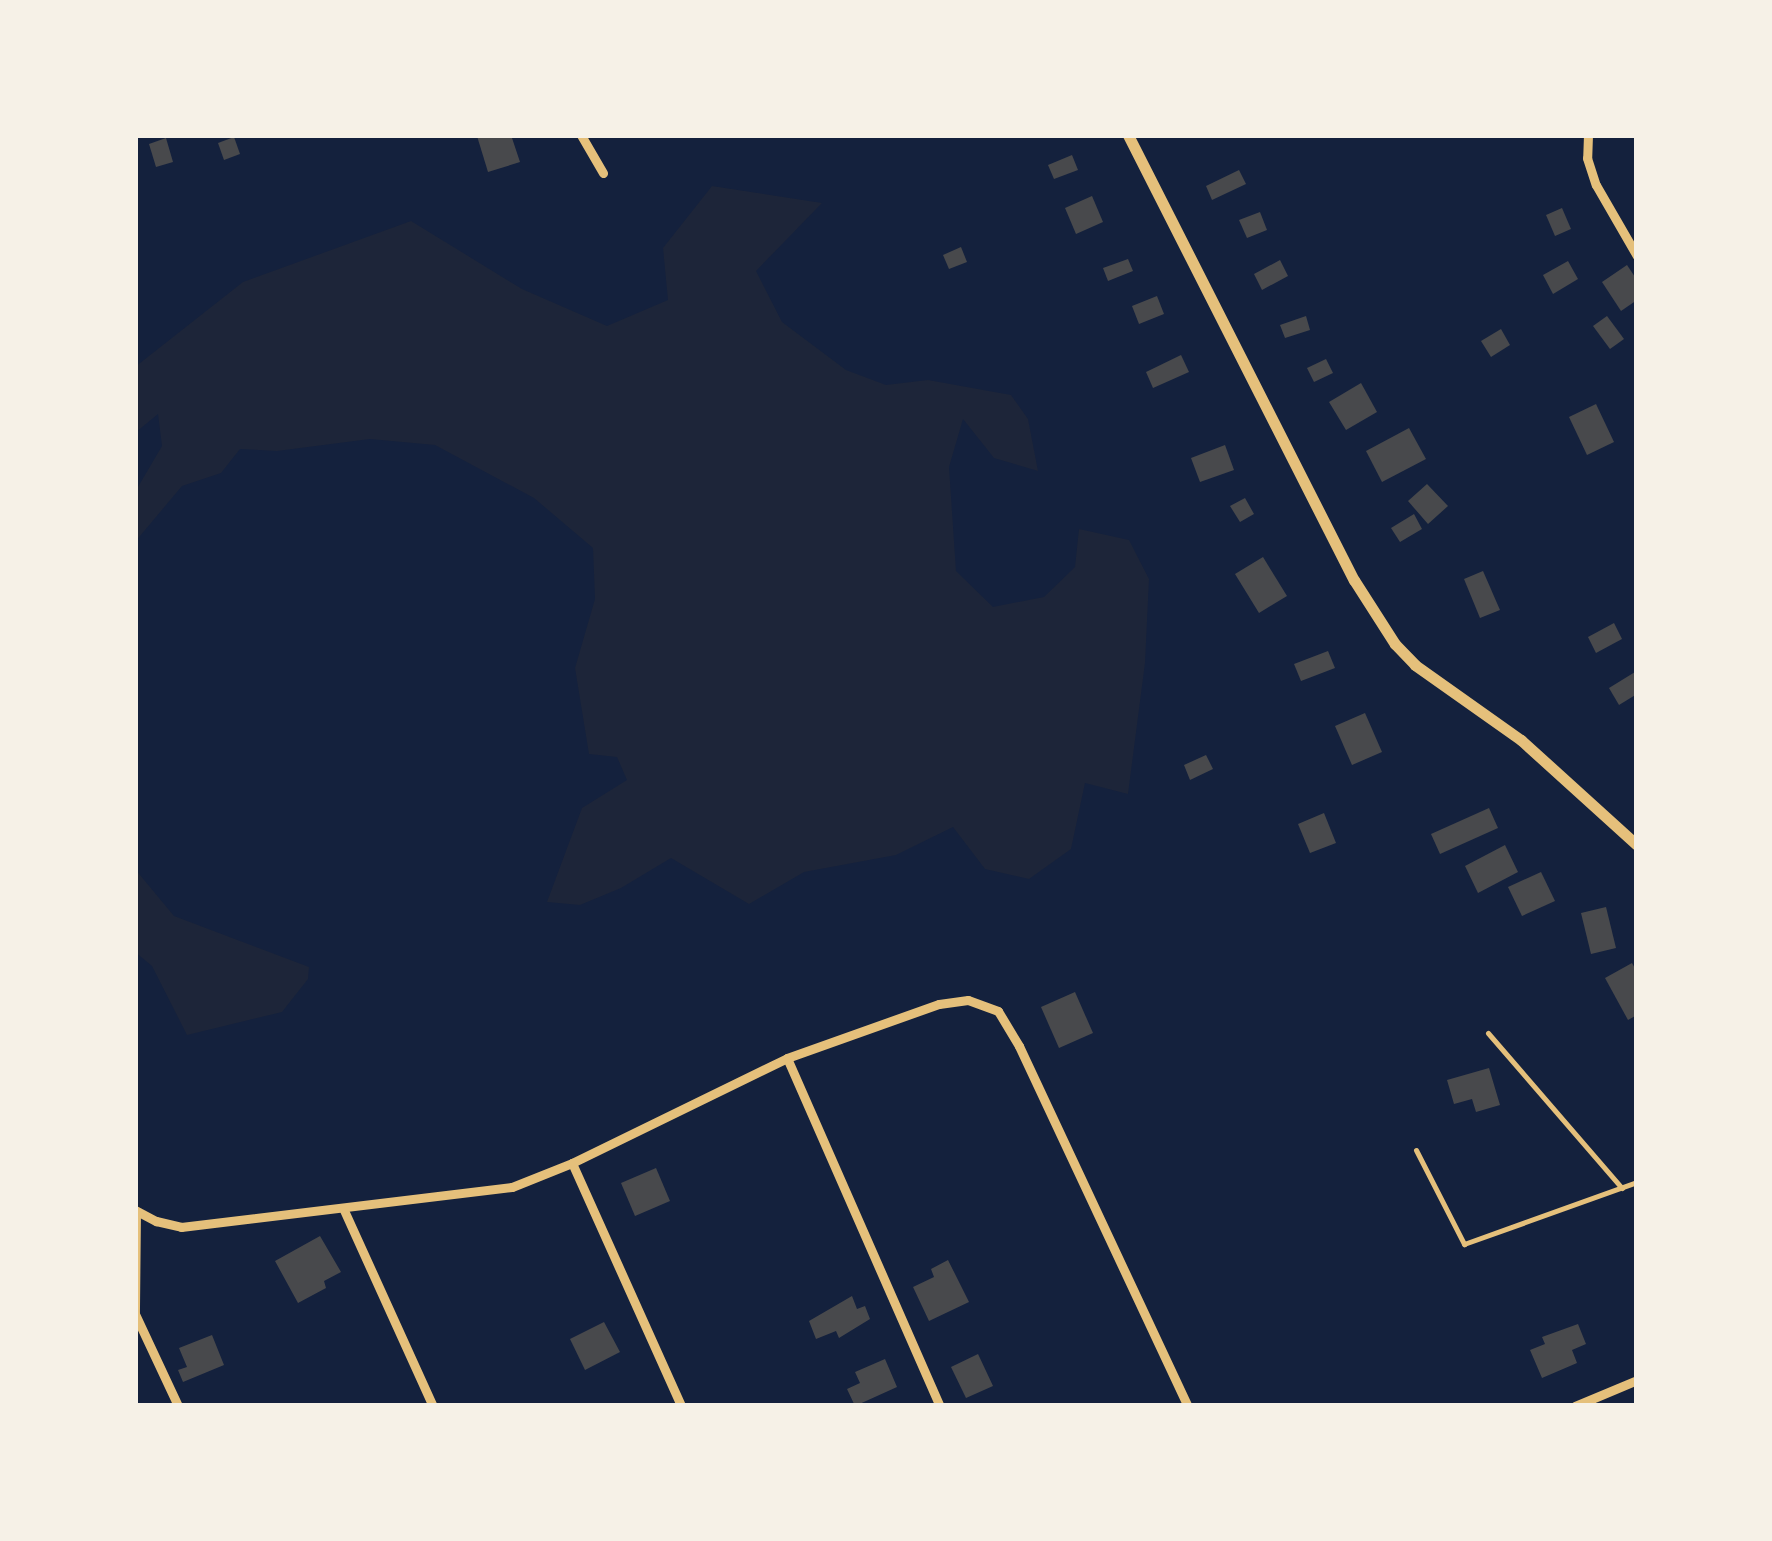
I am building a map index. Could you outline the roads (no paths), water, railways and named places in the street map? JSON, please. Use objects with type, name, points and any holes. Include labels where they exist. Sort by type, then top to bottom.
[{"type":"street","points":[[580,135],[603,173]]},
{"type":"street","points":[[1128,135],[1354,580],[1394,644],[1415,665],[1522,740],[1637,845]]},
{"type":"street","points":[[1588,135],[1587,158],[1596,185],[1637,256]]},
{"type":"street","points":[[178,1406],[135,1314],[136,1210],[182,1226],[512,1187],[572,1163],[786,1058],[939,1004],[968,1000],[998,1011],[1019,1046],[1188,1406]]},
{"type":"street","points":[[786,1058],[940,1406]]},
{"type":"street","points":[[572,1163],[681,1406]]},
{"type":"street","points":[[343,1208],[433,1406]]},
{"type":"street","points":[[1575,1406],[1637,1380]]},
{"type":"lane","points":[[1488,1033],[1622,1188]]},
{"type":"lane","points":[[1416,1150],[1464,1244],[1637,1182]]}]
